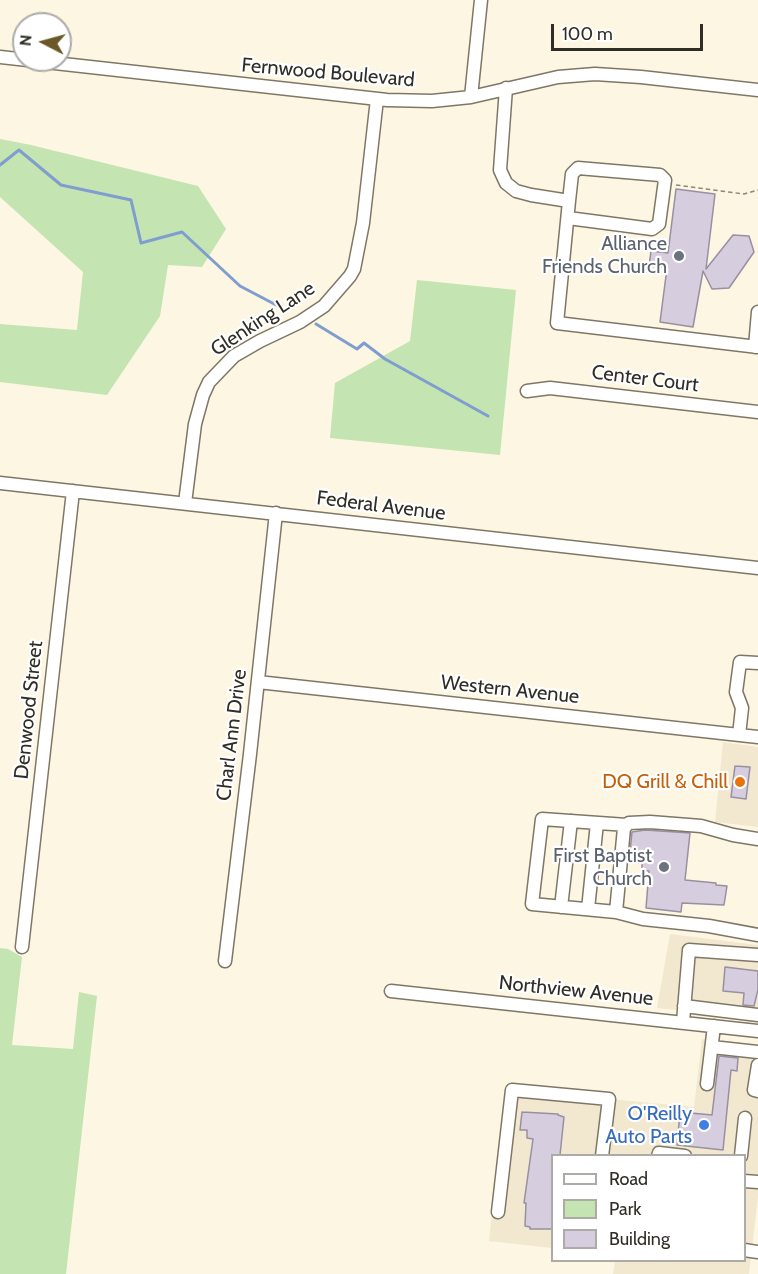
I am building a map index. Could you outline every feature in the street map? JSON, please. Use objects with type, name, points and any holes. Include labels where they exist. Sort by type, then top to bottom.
[{"type":"street","points":[[471,97],[482,0]]},
{"type":"street","name":"Fernwood Boulevard","points":[[0,57],[377,99],[421,101],[471,97],[558,77],[596,74],[641,76],[758,90]]},
{"type":"street","points":[[506,88],[500,170],[506,183],[516,191],[569,201]]},
{"type":"street","name":"Glenking Lane","points":[[184,503],[195,424],[209,382],[234,356],[300,322],[324,306],[354,269],[363,223],[377,99]]},
{"type":"street","points":[[568,218],[652,229],[659,224],[665,180],[660,175],[578,168],[572,174],[557,322],[756,347],[758,312]]},
{"type":"street","name":"Center Court","points":[[527,391],[550,388],[758,412]]},
{"type":"street","name":"Federal Avenue","points":[[0,483],[758,568]]},
{"type":"street","name":"Denwood Street","points":[[23,940],[73,491]]},
{"type":"street","name":"Charl Ann Drive","points":[[225,961],[276,513]]},
{"type":"street","points":[[739,735],[742,708],[736,692],[740,662],[758,663]]},
{"type":"street","name":"Western Avenue","points":[[258,682],[758,737]]},
{"type":"street","points":[[758,839],[693,825],[650,822],[628,823],[625,826],[542,819],[532,904],[616,912],[643,919],[709,926],[758,935]]},
{"type":"street","points":[[561,907],[571,821]]},
{"type":"street","points":[[588,909],[597,823]]},
{"type":"street","points":[[616,912],[625,826]]},
{"type":"street","points":[[683,1022],[689,950],[758,955]]},
{"type":"street","name":"Northview Avenue","points":[[391,990],[758,1031]]},
{"type":"street","points":[[684,1005],[758,1015]]},
{"type":"street","points":[[707,1084],[714,1026]]},
{"type":"street","points":[[712,1047],[758,1052]]},
{"type":"street","points":[[758,1065],[754,1090],[758,1091]]},
{"type":"street","points":[[498,1212],[512,1090],[609,1099],[602,1154]]},
{"type":"street","points":[[741,1154],[745,1118]]},
{"type":"path","points":[[664,184],[744,194],[758,190]]},
{"type":"shaded area","points":[[723,742],[758,747],[758,827],[715,822]]},
{"type":"shaded area","points":[[670,934],[758,945],[758,1018],[657,1008]]},
{"type":"shaded area","points":[[702,1039],[758,1045],[758,1197],[749,1274],[613,1274],[615,1262],[746,1262],[746,1154],[551,1154],[551,1248],[489,1241],[505,1089],[694,1107]]},
{"type":"green space","points":[[0,139],[198,186],[226,229],[202,267],[168,265],[160,316],[107,395],[0,382],[0,324],[77,330],[83,272],[0,197]]},
{"type":"green space","points":[[417,280],[516,290],[500,455],[330,438],[335,383],[410,341]]},
{"type":"green space","points":[[0,948],[8,949],[22,957],[12,1045],[73,1049],[79,992],[97,996],[66,1274],[0,1274]]},
{"type":"building","name":"Alliance Friends Church","points":[[676,189],[715,194],[706,269],[733,235],[749,236],[754,252],[729,288],[712,289],[703,271],[693,327],[660,322],[667,268],[649,266],[651,251],[668,253]]},
{"type":"building","name":"DQ Grill & Chill","points":[[735,766],[750,767],[746,799],[731,797]]},
{"type":"building","name":"First Baptist Church","points":[[645,830],[690,833],[685,880],[727,886],[724,905],[682,903],[681,912],[646,908],[649,871],[642,870],[642,863],[629,862],[632,832]]},
{"type":"building","points":[[725,967],[758,971],[758,990],[754,1006],[743,1005],[744,993],[723,991]]},
{"type":"building","points":[[719,1056],[738,1058],[737,1071],[731,1070],[723,1150],[677,1145],[680,1112],[712,1115]]},
{"type":"building","points":[[522,1112],[558,1114],[564,1117],[560,1154],[551,1154],[551,1229],[530,1229],[525,1226],[526,1203],[524,1203],[533,1139],[527,1138],[527,1130],[520,1130]]},
{"type":"waterway","points":[[0,165],[19,150],[61,185],[131,200],[141,243],[182,232],[240,286],[280,307]]},
{"type":"waterway","points":[[316,324],[357,349],[364,343],[385,359],[488,416]]},
{"type":"place","name":"Alliance Friends Church","points":[[679,256]]},
{"type":"place","name":"DQ Grill & Chill","points":[[740,782]]},
{"type":"place","name":"First Baptist Church","points":[[664,867]]},
{"type":"place","name":"O'Reilly Auto Parts","points":[[704,1125]]}]
